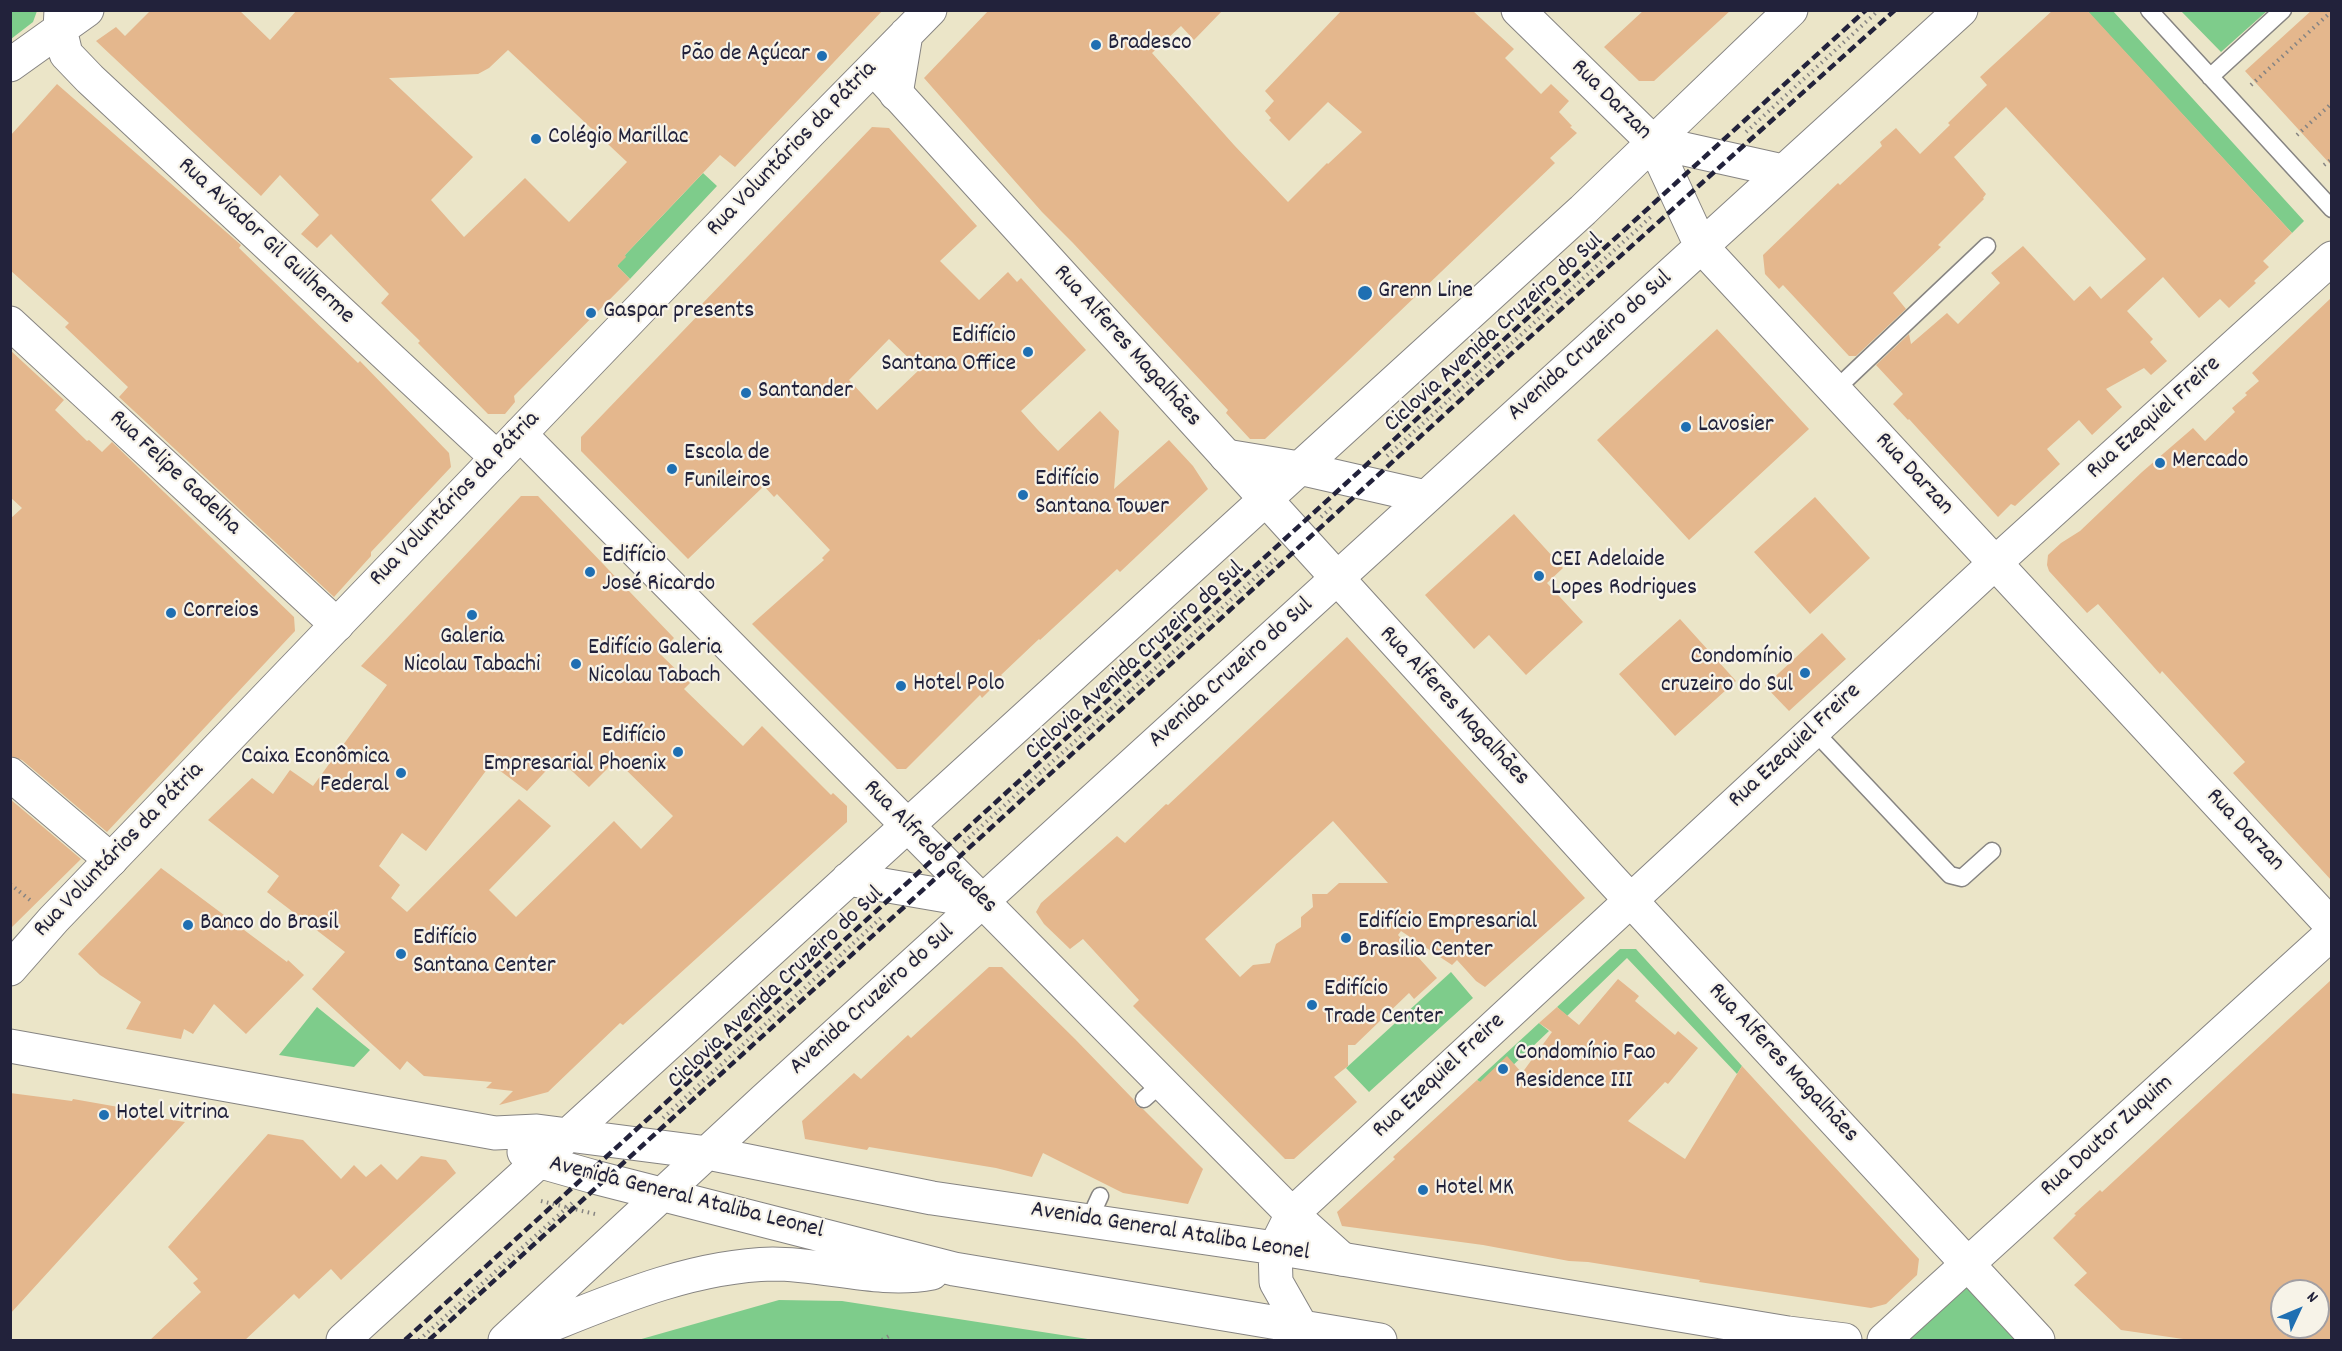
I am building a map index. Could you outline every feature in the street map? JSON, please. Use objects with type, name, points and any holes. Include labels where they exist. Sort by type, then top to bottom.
[{"type":"main road","points":[[10,65],[61,20],[87,10]]},
{"type":"main road","name":"Rua Voluntários da Pátria","points":[[10,969],[54,919],[336,625],[930,10]]},
{"type":"main road","name":"Rua Darzan","points":[[1518,10],[1653,142],[1701,246],[2331,926]]},
{"type":"main road","points":[[343,1341],[567,1134],[1583,210],[1791,10]]},
{"type":"main road","name":"Avenida Cruzeiro do Sul","points":[[505,1341],[982,902],[1961,10]]},
{"type":"main road","name":"Rua Aviador Gil Guilherme","points":[[61,20],[66,54],[90,79],[497,458]]},
{"type":"main road","name":"Rua Voluntários da Pátria","points":[[896,94],[906,34]]},
{"type":"main road","name":"Rua Alferes Magalhães","points":[[873,68],[1266,499],[1336,579],[2038,1341]]},
{"type":"main road","points":[[1653,142],[1783,171]]},
{"type":"main road","name":"Rua Ezequiel Freire","points":[[1275,1248],[1292,1214],[1995,563],[2331,258]]},
{"type":"main road","name":"Rua Felipe Gadelha","points":[[10,323],[336,625]]},
{"type":"main road","name":"Rua Alfredo Guedes","points":[[520,434],[982,902],[1153,1091],[1342,1259]]},
{"type":"main road","points":[[1227,456],[1299,468],[1426,497]]},
{"type":"main road","points":[[10,774],[111,860]]},
{"type":"main road","points":[[848,879],[982,902]]},
{"type":"main road","name":"Rua Doutor Zuquim","points":[[1884,1341],[2331,933]]},
{"type":"main road","name":"Avenida General Ataliba Leonel","points":[[10,1046],[495,1133],[537,1131],[708,1153],[932,1197],[1094,1208],[1275,1248],[1845,1341]]},
{"type":"main road","name":"Avenida General Ataliba Leonel","points":[[495,1133],[538,1161],[954,1269],[1380,1341]]},
{"type":"main road","points":[[1275,1248],[1276,1282],[1301,1326]]},
{"type":"main road","points":[[512,1341],[644,1290],[713,1271],[773,1264],[894,1276],[954,1269]]},
{"type":"lane","points":[[2149,10],[2331,209]]},
{"type":"lane","points":[[2210,77],[2283,10]]},
{"type":"lane","points":[[1835,390],[1987,246]]},
{"type":"lane","points":[[1814,731],[1950,875],[1962,878],[1992,851]]},
{"type":"path","points":[[1718,157],[1879,10]]},
{"type":"path","points":[[2251,85],[2331,12]]},
{"type":"path","points":[[2297,135],[2331,103]]},
{"type":"path","points":[[2325,165],[2331,159]]},
{"type":"path","name":"Ciclovia Avenida Cruzeiro do Sul","points":[[942,862],[1678,192]]},
{"type":"path","name":"Ciclovia Avenida Cruzeiro do Sul","points":[[636,1143],[911,891]]},
{"type":"path","points":[[418,1341],[598,1178]]},
{"type":"path","points":[[504,1193],[632,1223]]},
{"type":"path","points":[[882,1341],[889,1336]]},
{"type":"green space","points":[[11,10],[37,11],[33,22],[11,39]]},
{"type":"green space","points":[[2087,11],[2113,11],[2304,221],[2292,233]]},
{"type":"green space","points":[[2181,11],[2267,11],[2221,52]]},
{"type":"green space","points":[[703,173],[717,186],[630,279],[617,266]]},
{"type":"green space","points":[[1620,949],[1636,949],[1742,1066],[1737,1074],[1627,958],[1567,1016],[1557,1007]]},
{"type":"green space","points":[[1451,972],[1473,998],[1369,1092],[1346,1068]]},
{"type":"green space","points":[[317,1007],[370,1050],[354,1067],[279,1055]]},
{"type":"green space","points":[[1539,1023],[1549,1031],[1489,1088],[1477,1080]]},
{"type":"green space","points":[[1967,1272],[2032,1340],[1893,1340]]},
{"type":"green space","points":[[779,1300],[842,1301],[1094,1340],[638,1340]]},
{"type":"building","points":[[151,10],[239,10],[270,40],[297,10],[883,10],[735,167],[720,155],[625,255],[626,257],[617,266],[630,279],[514,396],[515,402],[505,414],[488,414],[418,343],[420,341],[381,303],[389,294],[331,234],[317,248],[301,234],[319,215],[280,175],[261,196],[96,41],[116,27],[125,36]],"holes":[[[508,50],[627,162],[569,222],[525,178],[464,237],[431,200],[473,157],[389,78],[478,74],[489,68]]]},
{"type":"building","points":[[989,10],[1223,10],[1194,40],[1181,26],[1152,53],[1288,202],[1362,132],[1328,102],[1289,141],[1269,120],[1271,118],[1265,111],[1274,101],[1265,91],[1342,10],[1472,10],[1514,49],[1505,58],[1541,94],[1551,84],[1569,101],[1559,112],[1577,133],[1550,158],[1555,163],[1265,439],[1250,439],[1226,413],[1228,410],[1042,212],[924,78]]},
{"type":"building","points":[[1644,10],[1731,10],[1654,81],[1639,81],[1604,47]]},
{"type":"building","points":[[2053,10],[2087,10],[2292,233],[2263,261],[2269,267],[2254,281],[2256,283],[2229,308],[2220,299],[2199,318],[2163,277],[2127,311],[2153,339],[2150,342],[2167,361],[2151,375],[2144,368],[2106,389],[2122,407],[2092,435],[2079,420],[2047,449],[2060,464],[2015,506],[2011,504],[1998,517],[1893,404],[1903,394],[1876,365],[1909,334],[1911,344],[1947,313],[1958,324],[2000,283],[1991,273],[2023,246],[2074,301],[2090,286],[2101,299],[2146,259],[2006,107],[1954,157],[1986,194],[1984,199],[1938,245],[1941,247],[1893,293],[1906,309],[1856,356],[1849,356],[1783,285],[1779,289],[1765,274],[1763,255],[1838,183],[1840,185],[1882,146],[1880,142],[1896,128],[1920,154],[1987,85],[1980,77]]},
{"type":"building","points":[[2312,10],[2331,10],[2331,165],[2245,71]]},
{"type":"building","points":[[57,84],[241,245],[239,248],[358,363],[360,361],[449,453],[451,467],[371,552],[371,556],[334,597],[119,397],[128,387],[65,327],[69,323],[10,270],[10,136]]},
{"type":"building","points":[[872,127],[889,128],[977,226],[940,261],[979,300],[1008,272],[1017,282],[1021,278],[1086,350],[1021,411],[1058,451],[1100,411],[1119,431],[1114,489],[1169,440],[1193,466],[1208,489],[1120,572],[1117,569],[1039,639],[1001,675],[1003,677],[982,698],[980,695],[906,769],[897,769],[752,624],[824,560],[822,558],[830,550],[777,494],[774,497],[764,486],[688,559],[581,451],[581,437],[704,309],[701,305]],"holes":[[[889,339],[920,369],[877,410],[849,380]]]},
{"type":"building","points":[[2331,298],[2331,880],[2233,773],[2245,762],[2162,671],[2160,674],[2098,604],[2087,613],[2049,571],[2047,565],[2048,555],[2080,531],[2142,472],[2193,428],[2205,441],[2235,412],[2232,408],[2259,381],[2252,373]]},
{"type":"building","points":[[1717,329],[1809,429],[1689,540],[1597,440]]},
{"type":"building","points":[[10,350],[64,400],[55,410],[87,441],[89,440],[102,452],[112,442],[294,617],[295,631],[107,832],[22,760],[10,756],[10,519],[22,508],[10,497]]},
{"type":"building","points":[[521,496],[538,496],[674,638],[659,653],[690,683],[684,689],[743,746],[762,726],[831,795],[833,793],[847,806],[847,822],[623,1025],[620,1023],[548,1092],[499,1105],[513,1091],[486,1088],[492,1082],[424,1076],[407,1061],[400,1070],[312,989],[345,952],[267,892],[279,876],[208,820],[252,778],[273,794],[290,770],[313,786],[387,685],[361,666]],"holes":[[[558,758],[589,787],[616,760],[673,816],[641,849],[614,821],[516,917],[489,890],[551,826],[519,799],[407,912],[391,898],[400,885],[379,866],[402,833],[426,851],[491,764],[527,791]]]},
{"type":"building","points":[[1815,497],[1870,558],[1810,614],[1754,552]]},
{"type":"building","points":[[1514,514],[1563,568],[1547,583],[1583,622],[1526,675],[1489,635],[1474,649],[1425,595]]},
{"type":"building","points":[[1680,619],[1736,681],[1675,736],[1619,674]]},
{"type":"building","name":"Condomínio cruzeiro do Sul","points":[[1822,633],[1846,659],[1789,711],[1765,686]]},
{"type":"building","points":[[1347,637],[1585,898],[1485,987],[1476,981],[1457,960],[1452,965],[1401,931],[1398,935],[1437,978],[1414,999],[1409,993],[1355,1045],[1348,1045],[1348,1066],[1334,1077],[1357,1102],[1294,1159],[1285,1159],[1133,1006],[1139,1000],[1083,939],[1070,949],[1044,924],[1036,912],[1041,903],[1117,836],[1125,843],[1166,804],[1168,805]],"holes":[[[1333,821],[1388,883],[1339,883],[1327,894],[1312,894],[1313,907],[1301,917],[1301,927],[1276,944],[1270,963],[1253,965],[1240,977],[1205,939]]]},
{"type":"building","points":[[10,799],[81,859],[10,929]]},
{"type":"building","points":[[161,868],[287,962],[288,960],[304,975],[246,1034],[214,1004],[193,1034],[184,1029],[181,1039],[126,1029],[141,1002],[100,975],[78,954]]},
{"type":"building","points":[[989,967],[1002,967],[1075,1039],[1134,1100],[1137,1106],[1143,1109],[1203,1169],[1188,1204],[1123,1193],[1043,1153],[1032,1177],[996,1168],[805,1139],[802,1121],[854,1073],[861,1079],[908,1035],[911,1038]]},
{"type":"building","points":[[1618,979],[1639,996],[1635,1001],[1675,1035],[1678,1031],[1698,1048],[1668,1084],[1665,1082],[1628,1121],[1685,1159],[1742,1066],[1919,1259],[1917,1275],[1886,1304],[1871,1308],[1699,1282],[1700,1280],[1588,1262],[1569,1261],[1483,1245],[1342,1226],[1337,1212],[1477,1080],[1480,1082],[1507,1056],[1522,1073],[1552,1032],[1539,1023],[1557,1007],[1579,1025]]},
{"type":"building","points":[[2331,980],[2331,1341],[2197,1341],[2121,1330],[2074,1285],[2087,1273],[2053,1238],[2100,1190],[2102,1192]]},
{"type":"building","points":[[10,1093],[72,1101],[73,1099],[130,1109],[128,1113],[185,1122],[10,1314]]},
{"type":"building","points":[[268,1134],[303,1140],[341,1179],[354,1165],[366,1177],[381,1164],[397,1180],[421,1156],[446,1160],[456,1173],[341,1280],[331,1269],[299,1299],[294,1294],[244,1341],[149,1341],[201,1292],[193,1283],[198,1279],[168,1247]]},
{"type":"railway","points":[[405,1340],[1866,10]]},
{"type":"railway","points":[[429,1340],[1501,363],[1895,10]]},
{"type":"place","name":"Bradesco","points":[[1096,45]]},
{"type":"place","name":"Pão de Açúcar","points":[[822,56]]},
{"type":"place","name":"Colégio Marillac","points":[[536,139]]},
{"type":"place","name":"Grenn Line","points":[[1365,293]]},
{"type":"place","name":"Gaspar presents","points":[[591,313]]},
{"type":"place","name":"Edifício Santana Office","points":[[1028,352]]},
{"type":"place","name":"Santander","points":[[746,393]]},
{"type":"place","name":"Lavosier","points":[[1686,427]]},
{"type":"place","name":"Mercado","points":[[2160,463]]},
{"type":"place","name":"Escola de Funileiros","points":[[672,469]]},
{"type":"place","name":"Edifício Santana Tower","points":[[1023,495]]},
{"type":"place","name":"Edifício José Ricardo","points":[[590,572]]},
{"type":"place","name":"CEI Adelaide Lopes Rodrigues","points":[[1539,576]]},
{"type":"place","name":"Correios","points":[[171,613]]},
{"type":"place","name":"Galeria Nicolau Tabachi","points":[[472,615]]},
{"type":"place","name":"Edifício Galeria Nicolau Tabach","points":[[576,664]]},
{"type":"place","name":"Condomínio cruzeiro do Sul","points":[[1805,673]]},
{"type":"place","name":"Hotel Polo","points":[[901,686]]},
{"type":"place","name":"Edifício Empresarial Phoenix","points":[[678,752]]},
{"type":"place","name":"Caixa Econômica Federal","points":[[401,773]]},
{"type":"place","name":"Banco do Brasil","points":[[188,925]]},
{"type":"place","name":"Edifício Empresarial Brasilia Center","points":[[1346,938]]},
{"type":"place","name":"Edifício Santana Center","points":[[401,954]]},
{"type":"place","name":"Edifício Trade Center","points":[[1312,1005]]},
{"type":"place","name":"Condomínio Fao Residence III","points":[[1503,1069]]},
{"type":"place","name":"Hotel vitrina","points":[[104,1115]]},
{"type":"place","name":"Hotel MK","points":[[1423,1190]]}]
